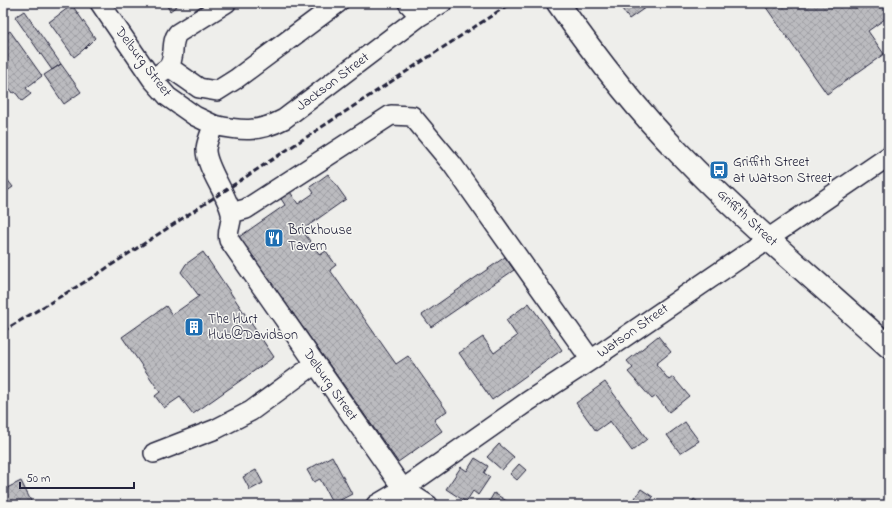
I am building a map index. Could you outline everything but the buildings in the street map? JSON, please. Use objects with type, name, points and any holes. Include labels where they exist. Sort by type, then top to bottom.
[{"type":"main road","name":"Griffith Street","points":[[558,3],[578,32],[646,118],[680,154],[768,238],[889,347]]},
{"type":"street","name":"Delburg Street","points":[[100,3],[152,79],[168,97],[195,116],[214,125]]},
{"type":"street","points":[[152,79],[169,67],[172,60],[175,37],[178,33],[226,3]]},
{"type":"street","points":[[169,67],[199,88],[216,91],[236,79],[338,3]]},
{"type":"street","name":"Jackson Street","points":[[214,125],[231,129],[249,130],[272,125],[284,119],[414,9],[442,3]]},
{"type":"street","points":[[214,125],[206,150],[231,213],[246,209],[391,115],[412,116],[452,164],[591,360]]},
{"type":"street","name":"Watson Street","points":[[376,505],[403,489],[527,402],[591,360],[889,156]]},
{"type":"street","name":"Delburg Street","points":[[231,213],[231,222],[227,235],[229,240],[403,489],[428,505]]},
{"type":"street","points":[[154,453],[216,429],[250,410],[315,364]]},
{"type":"railway","points":[[3,331],[93,277],[511,3]]},
{"type":"place","name":"Griffith Street at Watson Street","points":[[719,170]]},
{"type":"place","name":"Brickhouse Tavern","points":[[274,238]]},
{"type":"place","name":"The Hurt Hub@Davidson","points":[[194,327]]}]
